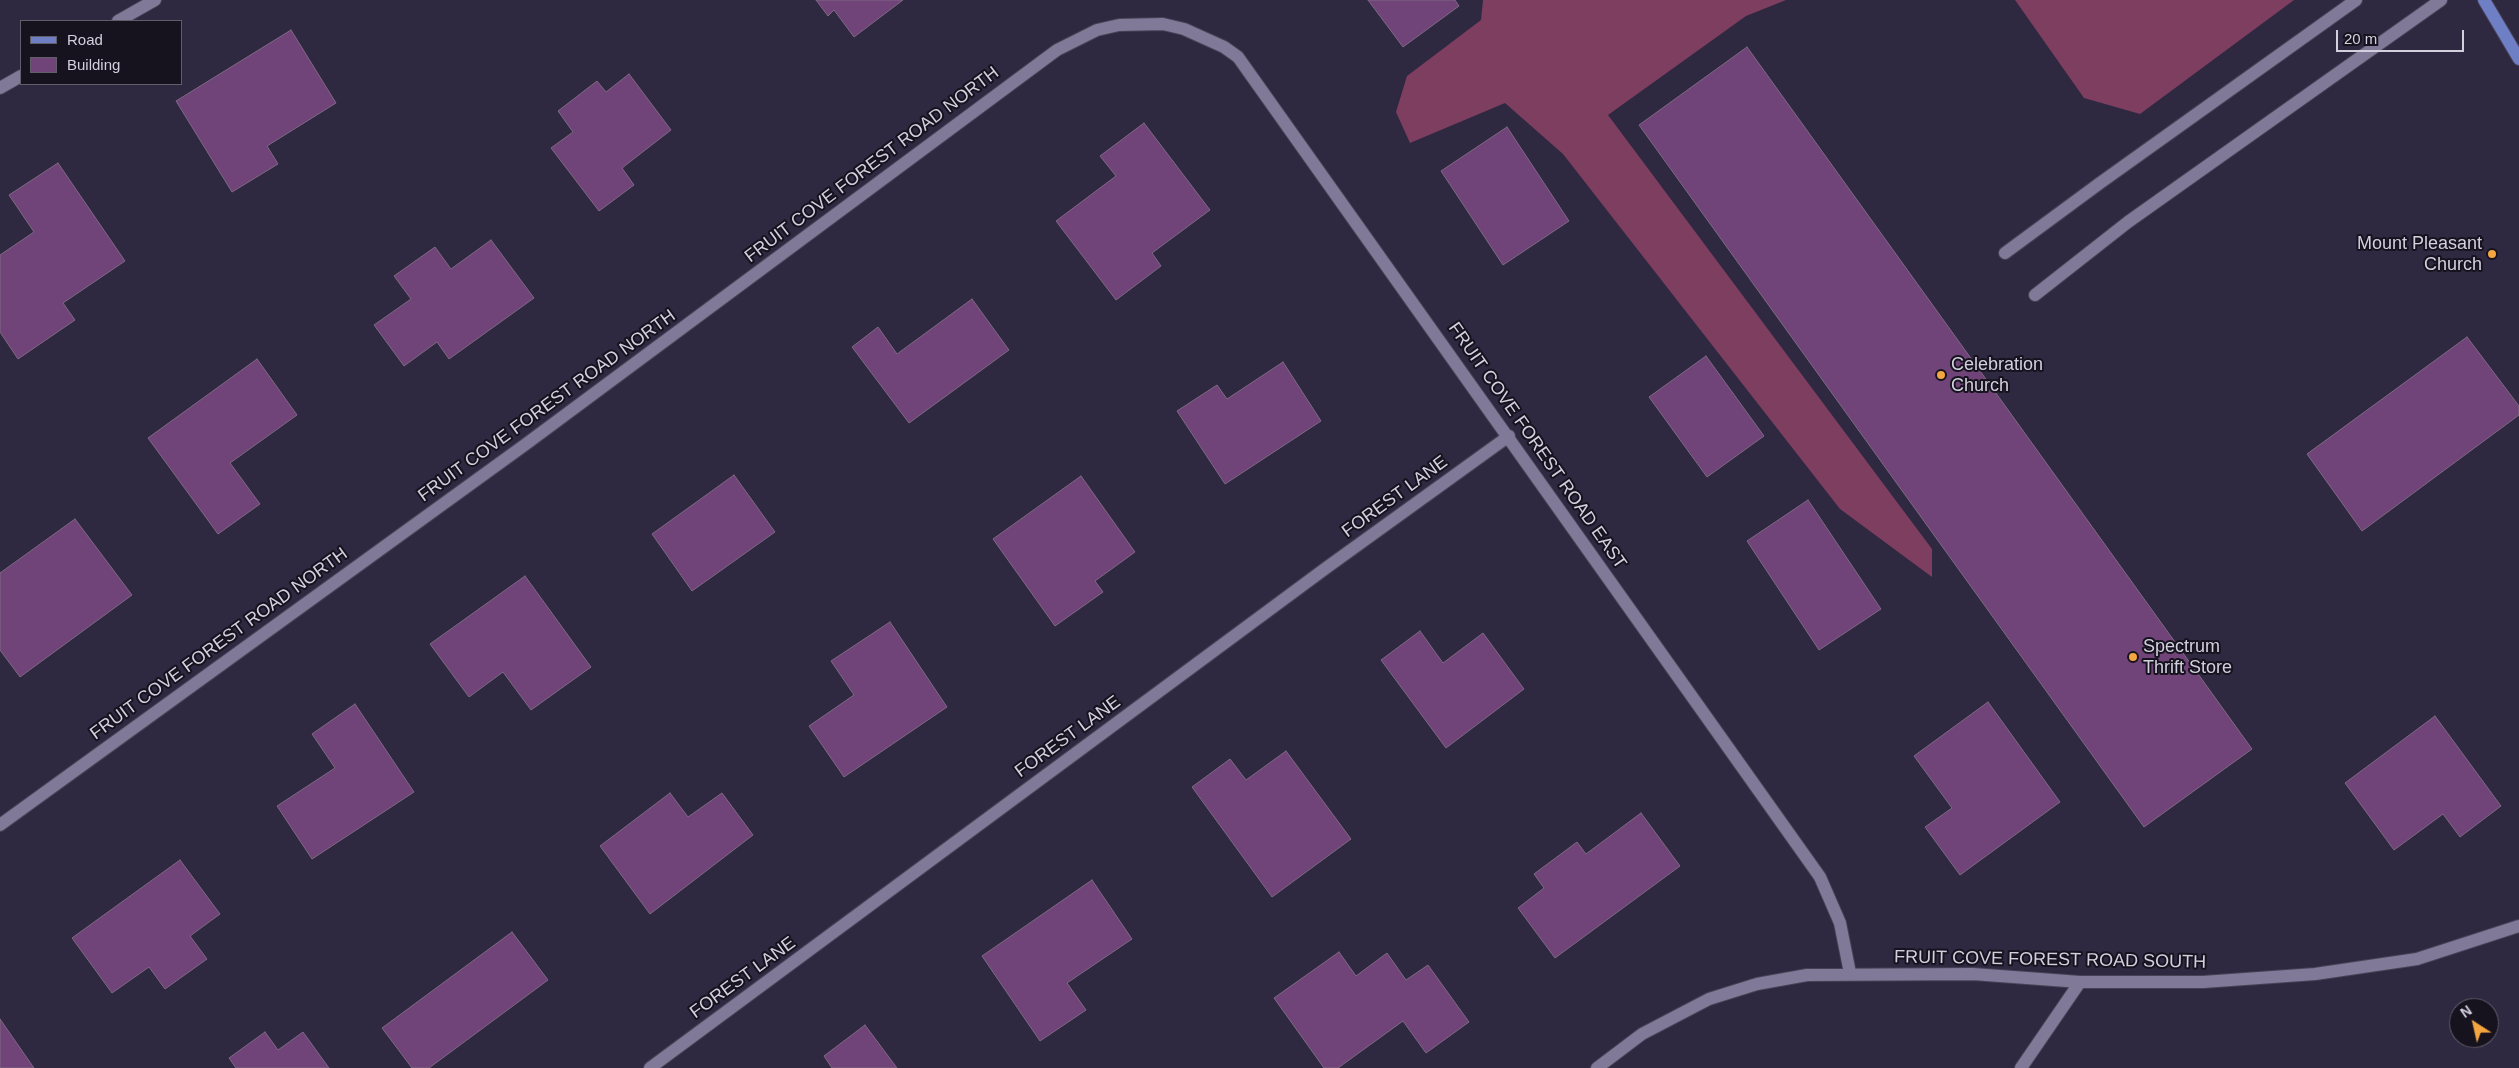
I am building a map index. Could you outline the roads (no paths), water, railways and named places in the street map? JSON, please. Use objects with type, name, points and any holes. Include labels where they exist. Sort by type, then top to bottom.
[{"type":"main road","points":[[2484,0],[2519,59]]},
{"type":"street","points":[[120,20],[155,0]]},
{"type":"street","points":[[2006,253],[2100,182],[2356,0]]},
{"type":"street","points":[[2035,295],[2128,222],[2441,0]]},
{"type":"street","name":"FRUIT COVE FOREST ROAD EAST","points":[[1119,25],[1163,24],[1184,29],[1224,47],[1238,57],[1509,436],[1820,877],[1840,923],[1850,973]]},
{"type":"street","name":"FRUIT COVE FOREST ROAD NORTH","points":[[0,825],[526,444],[1058,50],[1097,30],[1119,25]]},
{"type":"street","points":[[0,88],[20,77]]},
{"type":"street","name":"FOREST LANE","points":[[650,1068],[1318,574],[1509,436]]},
{"type":"street","name":"FRUIT COVE FOREST ROAD SOUTH","points":[[1597,1068],[1642,1034],[1709,999],[1757,984],[1807,975],[1850,973],[1973,974],[2080,982],[2203,982],[2315,974],[2417,959],[2519,926]]},
{"type":"street","points":[[2021,1068],[2080,982]]},
{"type":"place","name":"Mount Pleasant Church","points":[[2492,254]]},
{"type":"place","name":"Celebration Church","points":[[1941,375]]},
{"type":"place","name":"Spectrum Thrift Store","points":[[2133,657]]}]
